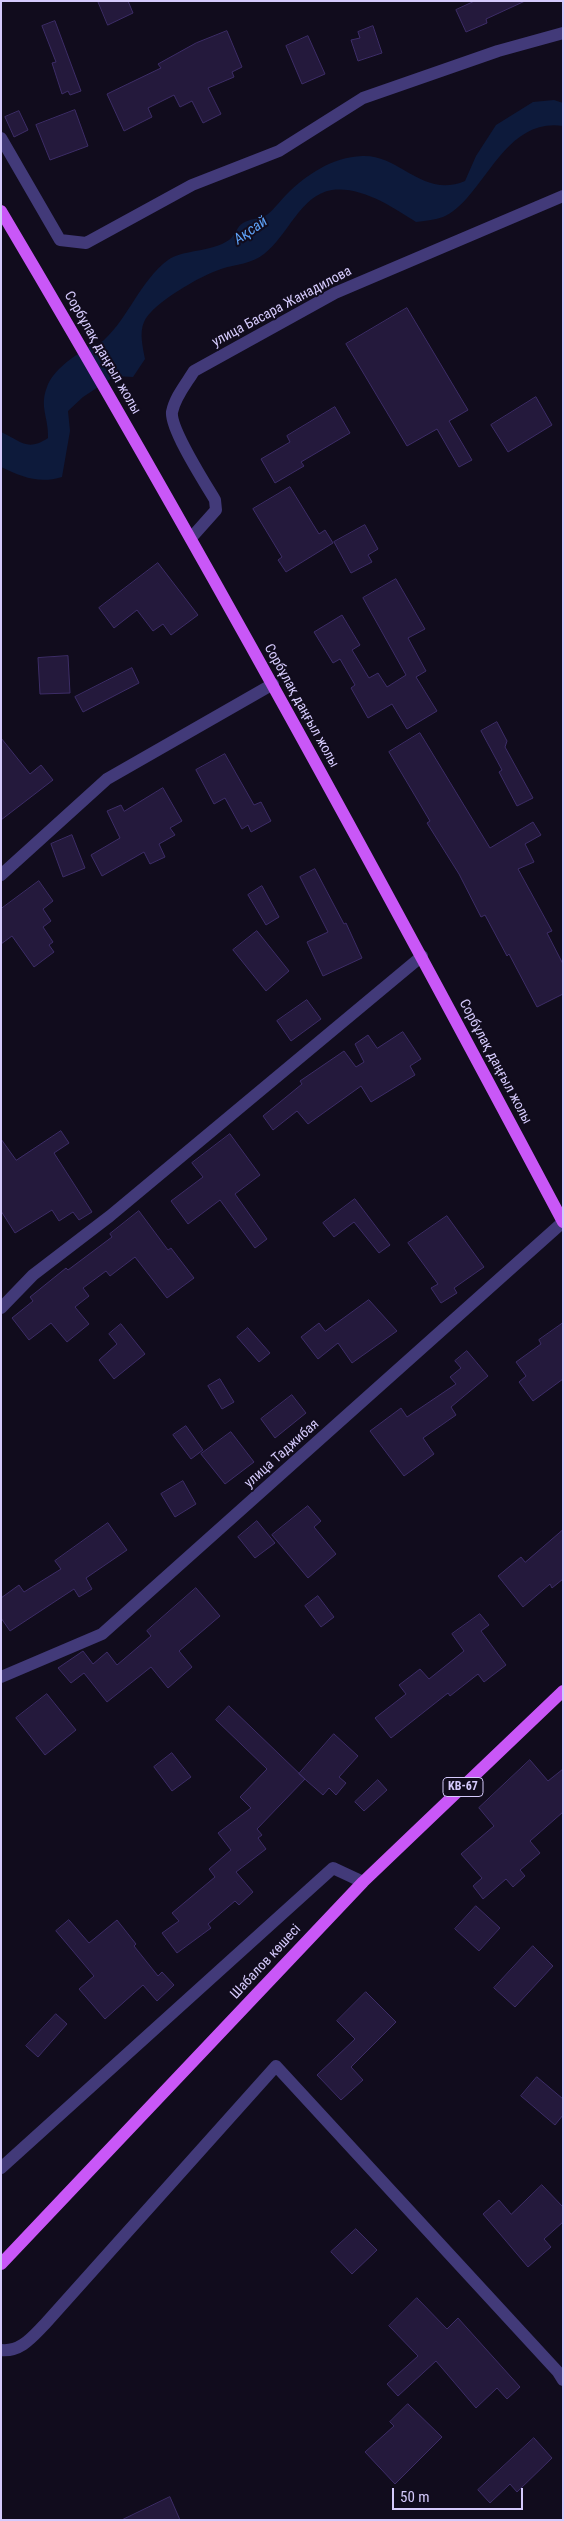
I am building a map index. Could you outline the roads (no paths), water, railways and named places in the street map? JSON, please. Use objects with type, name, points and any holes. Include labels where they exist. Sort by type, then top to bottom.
[{"type":"main road","name":"Сорбұлақ даңғыл жолы","points":[[1,211],[76,336],[191,538],[422,956],[563,1222]]},
{"type":"main road","name":"Шабалов көшесі","points":[[3,2262],[363,1882],[563,1691]]},
{"type":"street","points":[[1,138],[60,240],[86,242],[192,185],[279,151],[363,98],[498,51],[563,33]]},
{"type":"street","name":"улица Басара Жанадилова","points":[[191,538],[216,510],[215,500],[176,430],[172,414],[180,393],[194,371],[335,293],[563,196]]},
{"type":"street","points":[[1,875],[108,779],[272,684]]},
{"type":"street","points":[[1,1308],[33,1275],[110,1216],[422,956]]},
{"type":"street","name":"улица Таджибая","points":[[1,1677],[102,1634],[563,1222]]},
{"type":"street","points":[[1,2168],[333,1868],[363,1882]]},
{"type":"street","points":[[1,2350],[11,2351],[26,2343],[45,2324],[276,2066],[561,2373]]},
{"type":"water","name":"Ақсай","points":[[554,100],[563,103],[563,126],[546,126],[532,130],[519,138],[507,148],[465,201],[453,212],[443,217],[416,222],[365,194],[343,190],[321,193],[303,208],[264,254],[249,262],[221,269],[202,277],[167,298],[149,315],[144,322],[142,331],[145,359],[133,377],[115,376],[83,397],[68,411],[70,431],[62,477],[38,480],[16,474],[1,467],[1,432],[29,445],[48,438],[44,401],[47,387],[54,375],[70,360],[89,347],[104,340],[113,331],[142,288],[168,260],[181,254],[222,244],[233,236],[241,224],[265,216],[311,174],[320,168],[351,157],[376,157],[424,180],[437,184],[450,185],[465,181],[476,156],[496,125],[533,102]]}]
